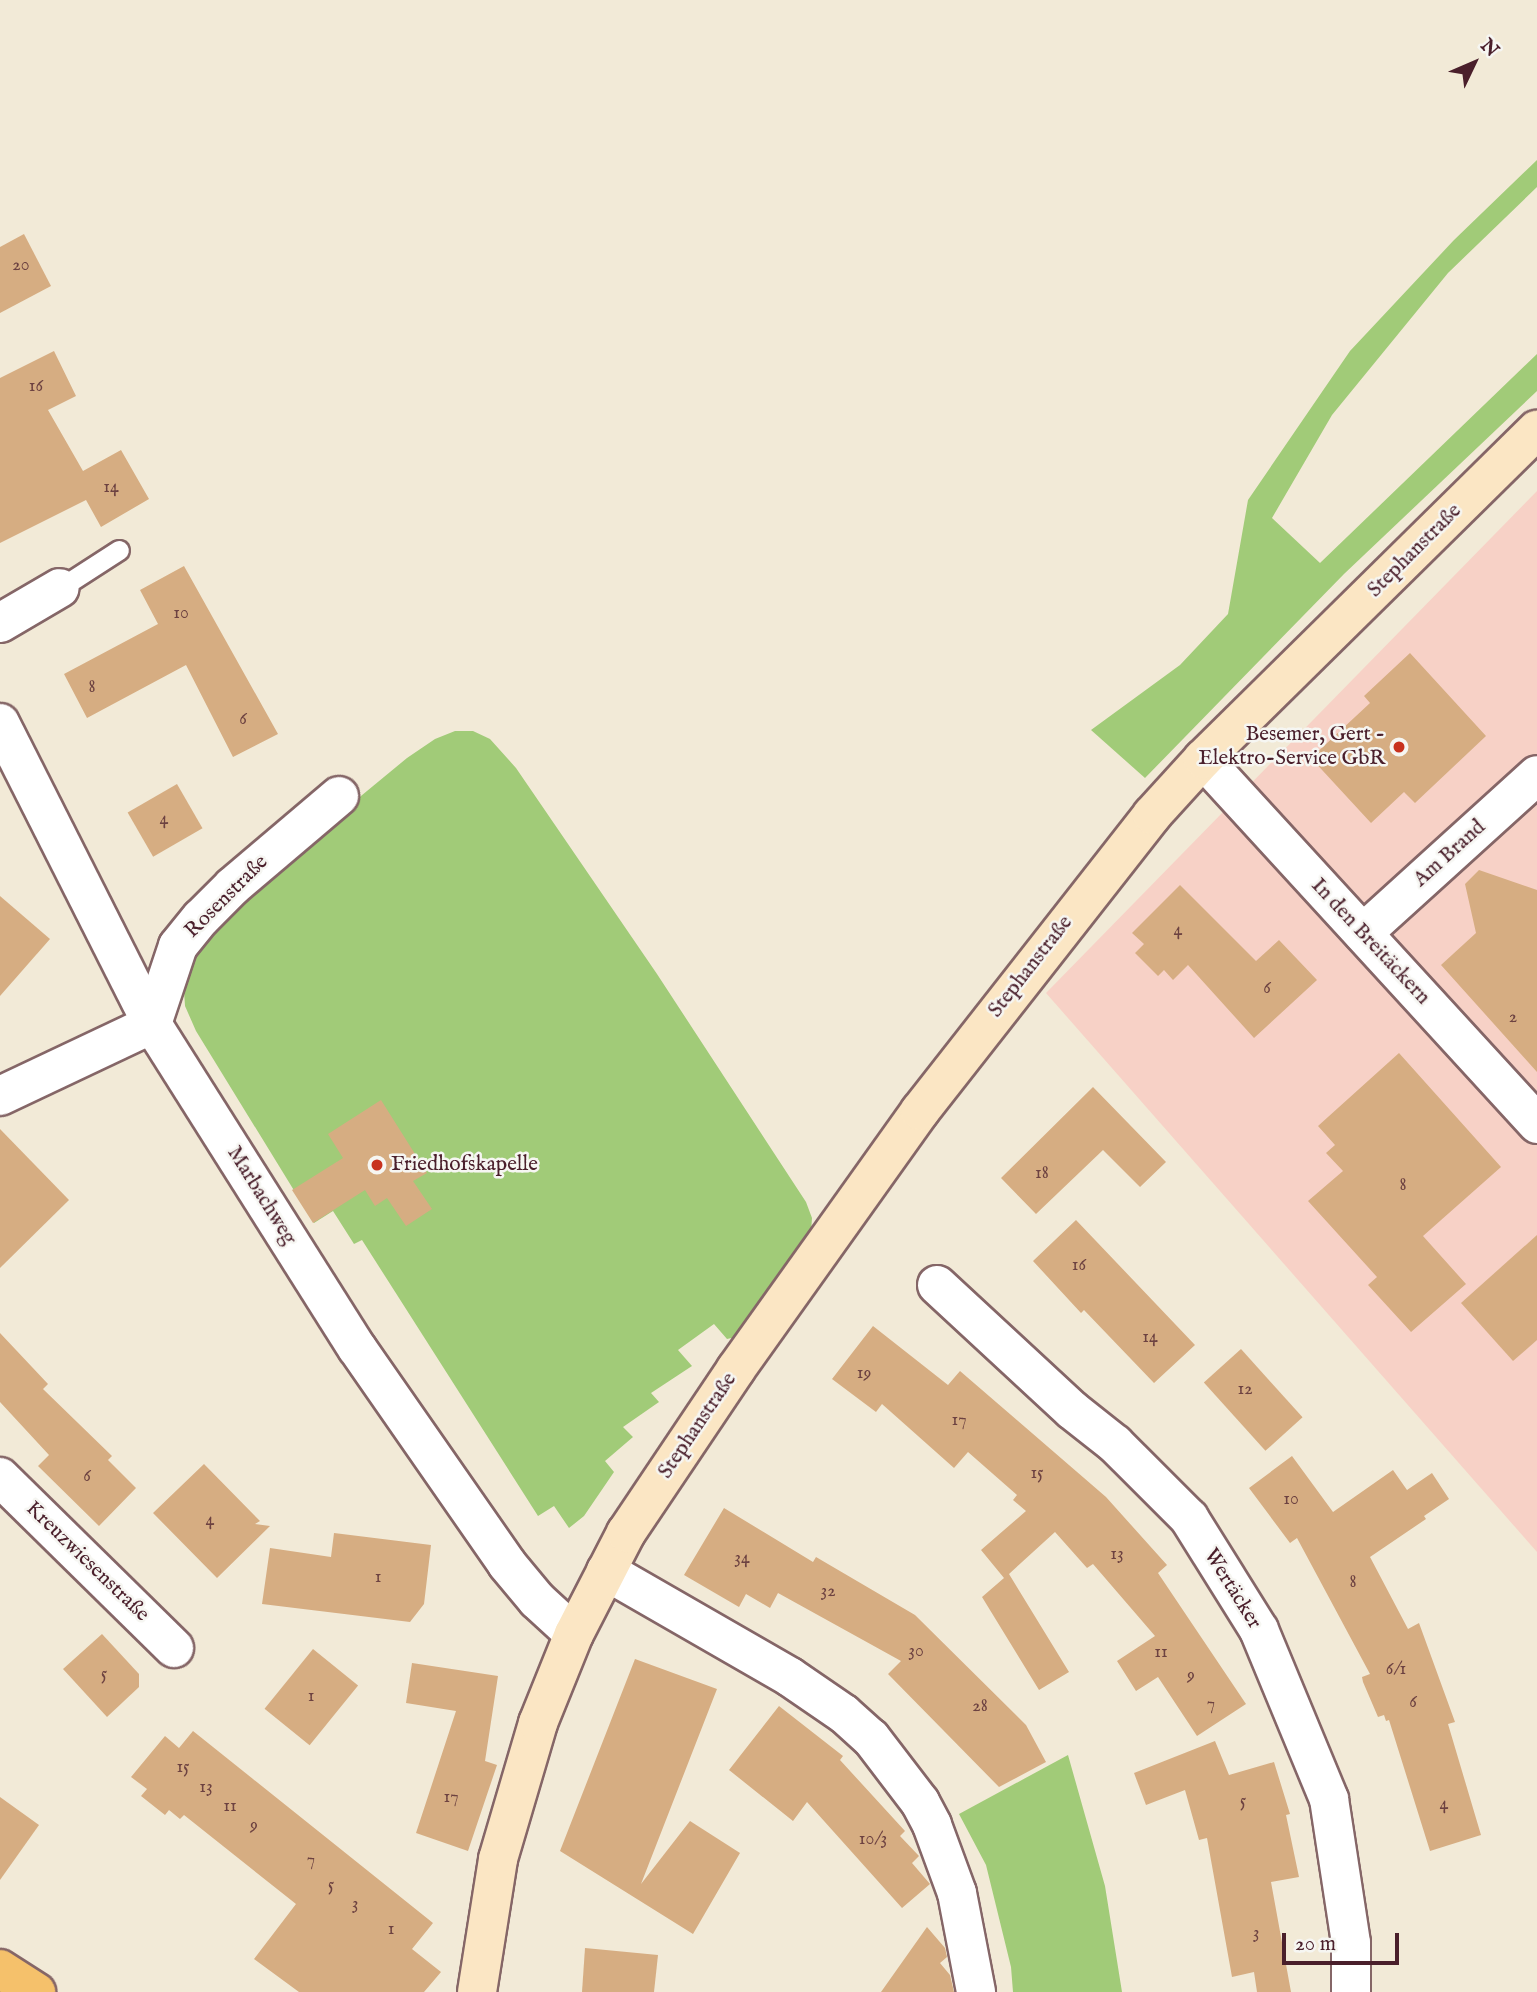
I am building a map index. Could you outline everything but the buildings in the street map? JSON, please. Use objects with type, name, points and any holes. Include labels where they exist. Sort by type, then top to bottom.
[{"type":"main road","points":[[0,1969],[36,1992]]},
{"type":"street","name":"Stephanstraße","points":[[477,1992],[498,1860],[538,1723],[574,1634],[626,1533],[736,1369],[920,1111],[1152,815],[1203,759],[1537,430]]},
{"type":"street","points":[[0,623],[60,588]]},
{"type":"street","name":"Marbachweg","points":[[0,723],[9,759],[152,1024],[357,1348],[507,1564],[537,1600],[574,1634]]},
{"type":"street","name":"In den Breitäckern","points":[[1203,759],[1537,1124]]},
{"type":"street","name":"Am Brand","points":[[1363,933],[1537,775]]},
{"type":"street","name":"Rosenstraße","points":[[152,1024],[178,946],[233,886],[339,796]]},
{"type":"street","points":[[0,1096],[152,1024]]},
{"type":"street","name":"Wertäcker","points":[[937,1284],[1072,1410],[1115,1444],[1189,1518],[1259,1630],[1329,1799],[1351,1943],[1351,1992]]},
{"type":"street","name":"Kreuzwiesenstraße","points":[[0,1477],[174,1648]]},
{"type":"street","points":[[606,1571],[801,1684],[844,1714],[871,1738],[916,1796],[932,1825],[957,1894],[976,1992]]},
{"type":"lane","points":[[60,588],[119,550]]},
{"type":"shaded area","points":[[1537,491],[1537,1552],[1046,993]]},
{"type":"green space","points":[[1537,160],[1537,187],[1448,273],[1332,415],[1272,518],[1320,563],[1537,354],[1537,391],[1344,574],[1145,778],[1091,730],[1180,665],[1228,614],[1248,500],[1350,351],[1454,240]]},
{"type":"green space","points":[[455,731],[473,731],[490,739],[516,768],[657,974],[806,1202],[812,1218],[811,1232],[736,1337],[727,1339],[714,1324],[678,1350],[692,1366],[651,1393],[659,1402],[623,1427],[633,1437],[605,1461],[614,1472],[584,1516],[569,1528],[554,1506],[538,1516],[362,1240],[354,1244],[333,1211],[314,1223],[196,1031],[185,1006],[184,991],[194,957],[220,923],[327,824],[407,758],[435,739]]},
{"type":"green space","points":[[1068,1755],[1105,1886],[1122,1992],[1013,1992],[1011,1967],[986,1865],[959,1814]]},
{"type":"place","name":"Besemer, Gert - Elektro-Service GbR","points":[[1399,747]]},
{"type":"place","name":"Friedhofskapelle","points":[[377,1165]]}]
